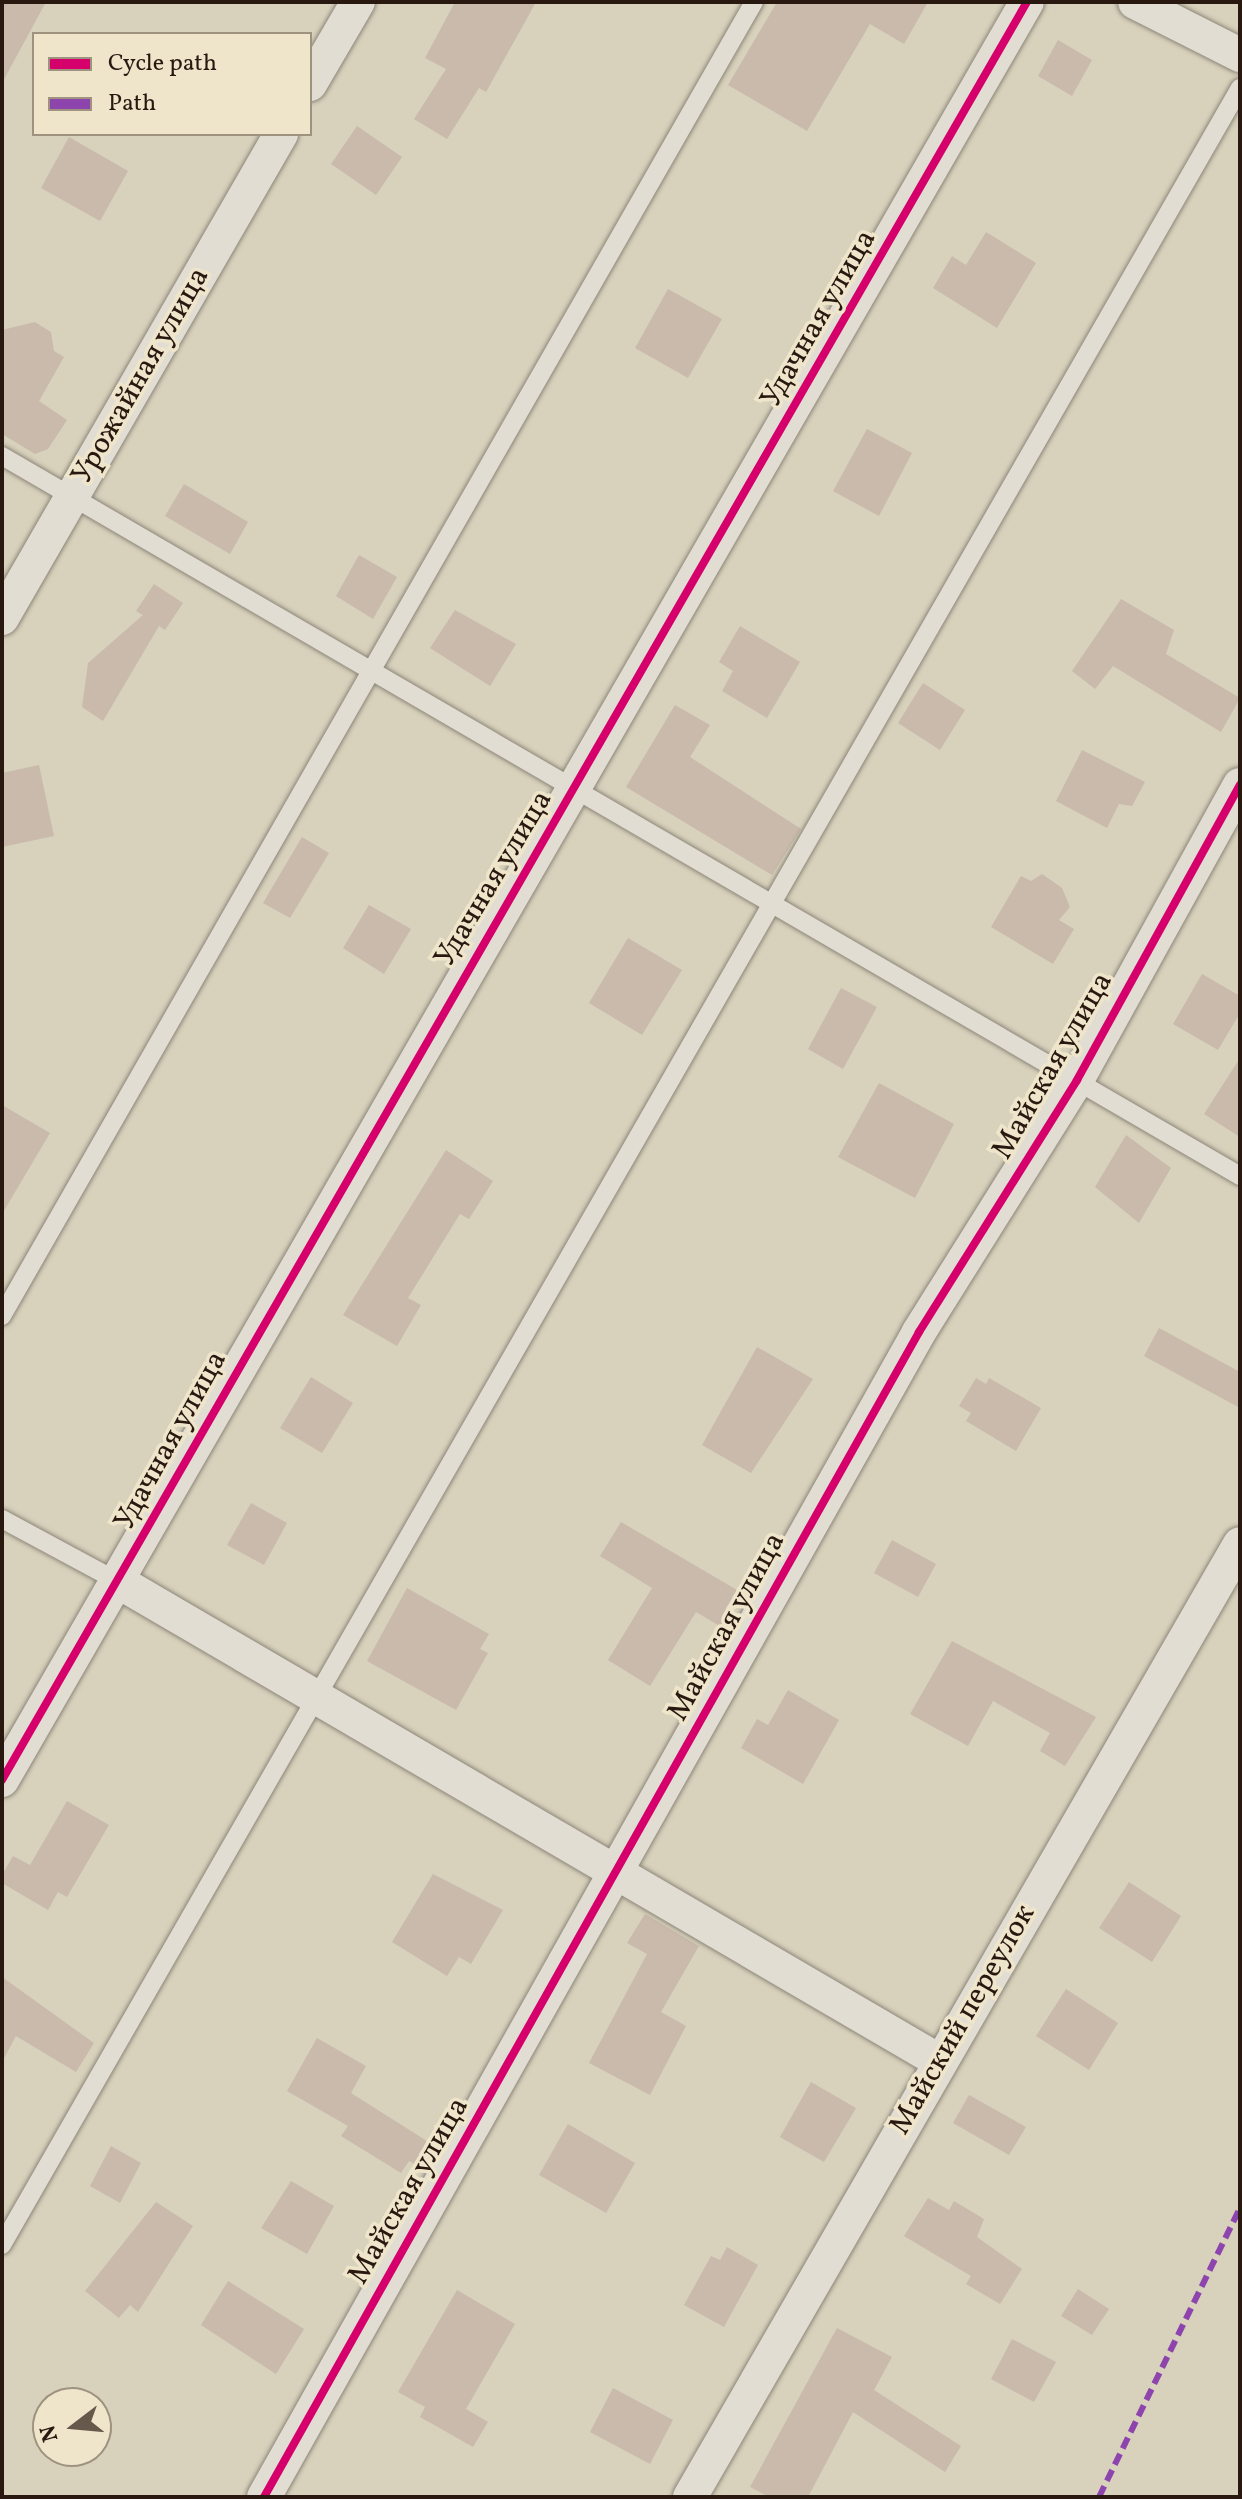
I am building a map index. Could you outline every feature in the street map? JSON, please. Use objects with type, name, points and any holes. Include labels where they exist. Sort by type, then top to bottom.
[{"type":"street","points":[[312,81],[358,2]]},
{"type":"street","name":"Удачная улица","points":[[2,1780],[119,1582],[1027,2]]},
{"type":"street","points":[[1135,2],[1240,55]]},
{"type":"street","name":"Урожайная улица","points":[[2,618],[280,136]]},
{"type":"street","name":"Майская улица","points":[[264,2497],[919,1332],[1077,1080],[1240,785]]},
{"type":"street","name":"Майский переулок","points":[[690,2497],[1240,1544]]},
{"type":"street","points":[[119,1582],[315,1700],[939,2061]]},
{"type":"lane","points":[[2,1316],[754,2]]},
{"type":"lane","points":[[2,2245],[775,907],[1240,88]]},
{"type":"lane","points":[[2,456],[1240,1176]]},
{"type":"lane","points":[[2,1519],[119,1582]]},
{"type":"building","points":[[2,2],[46,2],[2,83]]},
{"type":"building","points":[[455,2],[536,2],[486,92],[479,88],[447,139],[414,119],[446,69],[425,58]]},
{"type":"building","points":[[777,2],[928,2],[904,44],[870,24],[807,131],[728,85]]},
{"type":"building","points":[[1058,40],[1092,60],[1072,96],[1038,76]]},
{"type":"building","points":[[357,126],[402,157],[376,195],[331,164]]},
{"type":"building","points":[[69,137],[128,171],[100,221],[41,188]]},
{"type":"building","points":[[986,232],[1036,263],[997,328],[933,288],[952,256],[966,265]]},
{"type":"building","points":[[668,289],[722,319],[688,378],[635,348]]},
{"type":"building","points":[[35,322],[51,332],[54,351],[64,357],[39,401],[67,420],[48,449],[35,454],[2,434],[2,330]]},
{"type":"building","points":[[867,429],[912,453],[879,516],[833,491]]},
{"type":"building","points":[[184,484],[248,522],[230,554],[165,516]]},
{"type":"building","points":[[359,555],[397,577],[373,619],[336,596]]},
{"type":"building","points":[[154,584],[183,603],[165,630],[159,626],[103,721],[82,707],[88,663],[143,615],[136,611]]},
{"type":"building","points":[[1121,599],[1174,630],[1166,654],[1240,698],[1221,732],[1113,666],[1095,689],[1072,671]]},
{"type":"building","points":[[455,610],[516,644],[490,686],[430,648]]},
{"type":"building","points":[[740,626],[800,662],[767,718],[722,691],[733,671],[719,662]]},
{"type":"building","points":[[923,683],[965,710],[940,750],[898,723]]},
{"type":"building","points":[[675,705],[710,725],[690,757],[801,829],[772,875],[626,787]]},
{"type":"building","points":[[1082,750],[1145,782],[1132,806],[1119,804],[1107,828],[1056,801]]},
{"type":"building","points":[[39,765],[54,836],[2,847],[2,773]]},
{"type":"building","points":[[302,837],[329,853],[290,918],[263,903]]},
{"type":"building","points":[[1042,874],[1062,888],[1070,907],[1059,920],[1074,929],[1053,964],[991,927],[1021,876],[1031,881]]},
{"type":"building","points":[[369,905],[411,929],[384,974],[343,948]]},
{"type":"building","points":[[628,938],[682,970],[642,1035],[589,1003]]},
{"type":"building","points":[[1202,974],[1240,996],[1240,1013],[1218,1050],[1173,1024]]},
{"type":"building","points":[[841,988],[877,1007],[843,1069],[808,1049]]},
{"type":"building","points":[[1240,1058],[1240,1137],[1204,1114]]},
{"type":"building","points":[[879,1083],[954,1124],[915,1198],[838,1157]]},
{"type":"building","points":[[2,1105],[50,1133],[2,1214]]},
{"type":"building","points":[[1126,1135],[1171,1168],[1139,1223],[1095,1187]]},
{"type":"building","points":[[446,1150],[493,1181],[469,1219],[460,1214],[408,1298],[421,1305],[397,1346],[343,1315]]},
{"type":"building","points":[[1159,1328],[1240,1372],[1240,1408],[1144,1356]]},
{"type":"building","points":[[757,1347],[813,1379],[751,1473],[702,1445]]},
{"type":"building","points":[[311,1377],[353,1403],[322,1453],[280,1428]]},
{"type":"building","points":[[976,1378],[986,1384],[989,1378],[1041,1408],[1016,1451],[966,1421],[971,1413],[959,1406]]},
{"type":"building","points":[[251,1503],[287,1523],[264,1565],[227,1545]]},
{"type":"building","points":[[621,1522],[737,1590],[723,1628],[696,1612],[650,1686],[608,1660],[652,1588],[600,1556]]},
{"type":"building","points":[[892,1540],[936,1564],[918,1597],[874,1573]]},
{"type":"building","points":[[407,1588],[489,1634],[480,1649],[488,1653],[456,1710],[367,1661]]},
{"type":"building","points":[[952,1641],[1096,1717],[1065,1766],[1040,1751],[1050,1733],[993,1701],[968,1746],[910,1714]]},
{"type":"building","points":[[788,1690],[839,1720],[803,1784],[741,1748],[757,1719],[768,1725]]},
{"type":"building","points":[[67,1801],[109,1825],[67,1897],[58,1892],[48,1910],[2,1883],[2,1875],[13,1856],[30,1865]]},
{"type":"building","points":[[433,1874],[503,1910],[471,1964],[459,1957],[447,1976],[392,1942]]},
{"type":"building","points":[[1129,1882],[1181,1916],[1152,1962],[1099,1928]]},
{"type":"building","points":[[645,1914],[699,1946],[661,2012],[686,2026],[650,2095],[589,2063],[647,1954],[627,1943]]},
{"type":"building","points":[[2,1977],[94,2043],[76,2072],[16,2036],[2,2062]]},
{"type":"building","points":[[1066,1989],[1118,2023],[1089,2070],[1036,2036]]},
{"type":"building","points":[[317,2038],[366,2066],[351,2093],[430,2143],[417,2165],[409,2161],[401,2173],[341,2136],[348,2126],[287,2091]]},
{"type":"building","points":[[811,2082],[856,2108],[824,2162],[780,2137]]},
{"type":"building","points":[[969,2095],[1026,2127],[1009,2155],[953,2123]]},
{"type":"building","points":[[568,2124],[635,2163],[606,2213],[539,2175]]},
{"type":"building","points":[[111,2146],[141,2163],[120,2203],[90,2186]]},
{"type":"building","points":[[291,2181],[334,2206],[307,2254],[261,2228]]},
{"type":"building","points":[[928,2198],[949,2210],[954,2201],[984,2219],[977,2237],[1022,2269],[1000,2304],[966,2284],[971,2276],[904,2236]]},
{"type":"building","points":[[156,2202],[193,2226],[138,2312],[130,2305],[119,2318],[85,2291]]},
{"type":"building","points":[[727,2247],[758,2265],[724,2327],[684,2305],[711,2256],[720,2260]]},
{"type":"building","points":[[228,2281],[304,2329],[276,2374],[201,2325]]},
{"type":"building","points":[[1078,2289],[1109,2309],[1092,2335],[1061,2316]]},
{"type":"building","points":[[457,2290],[515,2324],[466,2409],[488,2422],[473,2447],[420,2417],[425,2407],[398,2392]]},
{"type":"building","points":[[837,2328],[892,2357],[874,2390],[961,2446],[945,2472],[853,2412],[808,2497],[769,2497],[750,2487]]},
{"type":"building","points":[[1012,2339],[1056,2362],[1034,2402],[991,2379]]},
{"type":"building","points":[[613,2388],[673,2420],[650,2464],[590,2432]]},
{"type":"marked path","points":[[1099,2497],[1240,2208]]},
{"type":"cycle path","points":[[2,1780],[1027,2]]},
{"type":"cycle path","points":[[264,2497],[919,1332],[1077,1080],[1240,785]]}]
